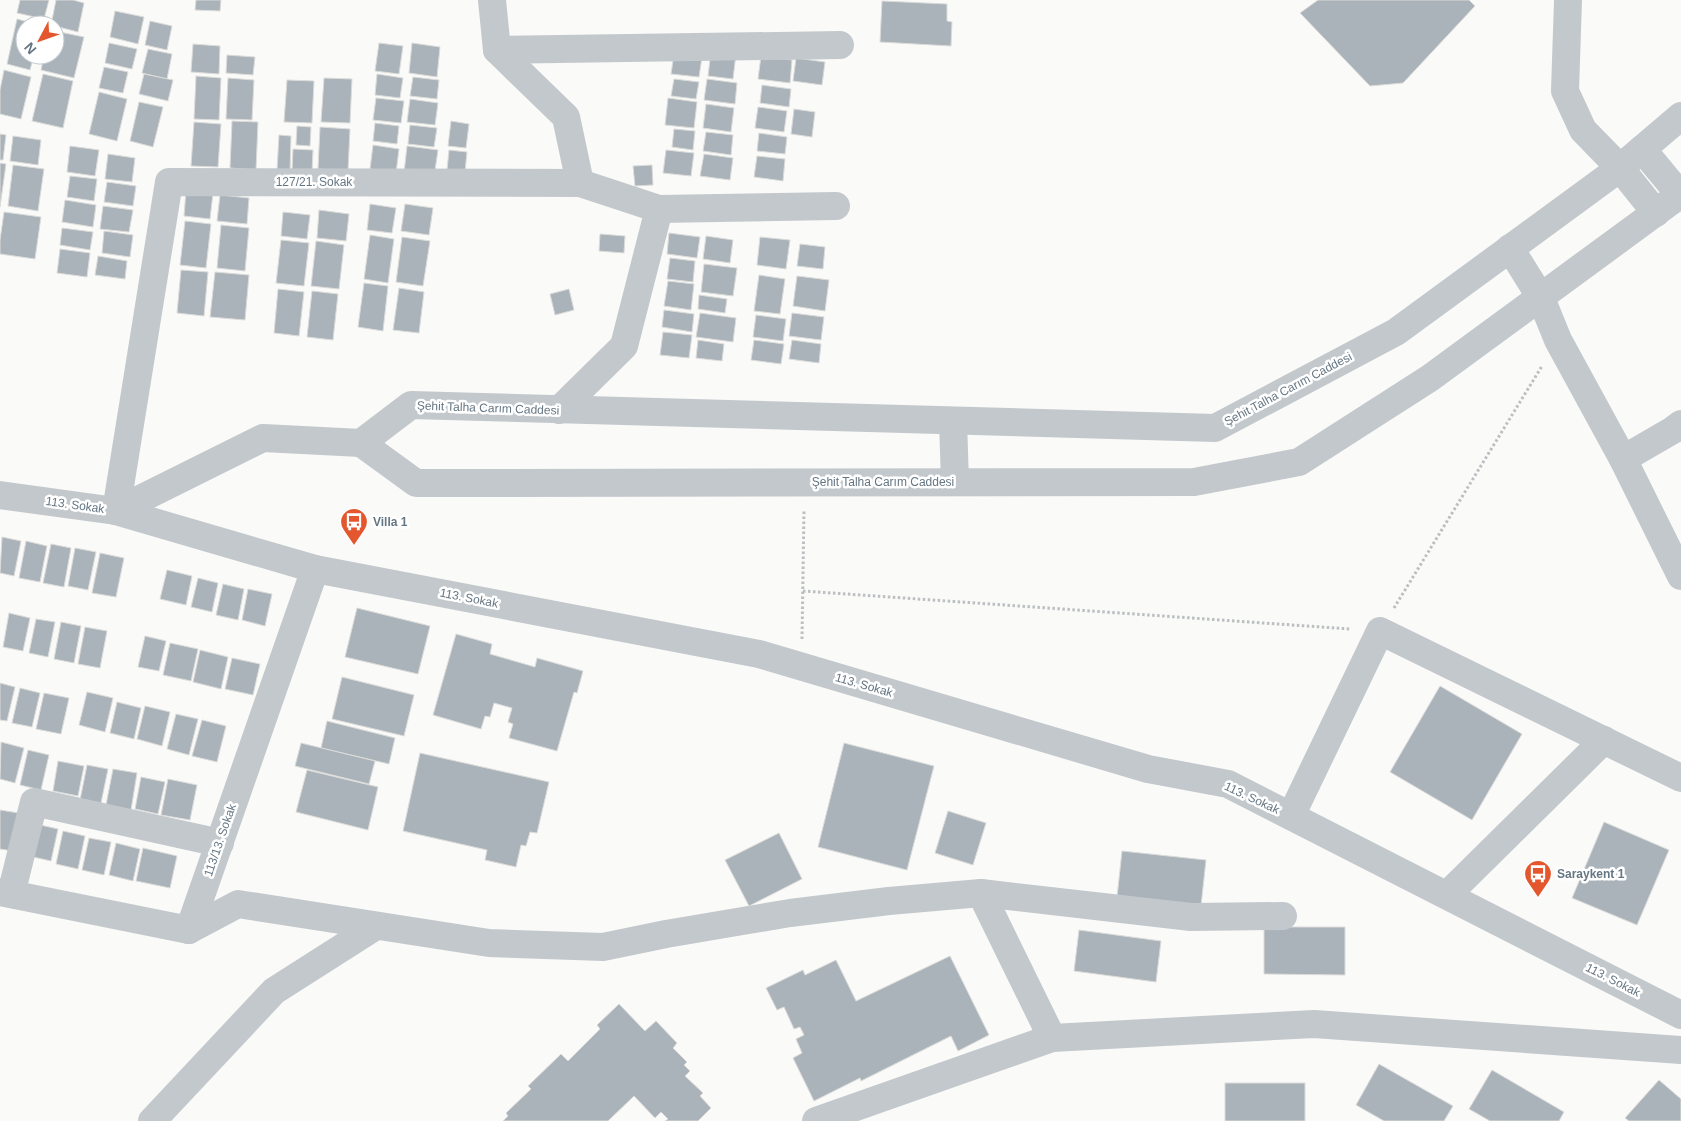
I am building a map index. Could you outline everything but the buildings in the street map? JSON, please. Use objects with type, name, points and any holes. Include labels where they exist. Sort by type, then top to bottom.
[{"type":"street","points":[[492,0],[497,50],[566,117],[580,183],[659,209],[836,206]]},
{"type":"street","points":[[1568,0],[1565,91],[1583,130],[1620,168],[1656,213]]},
{"type":"street","points":[[497,50],[840,45]]},
{"type":"street","name":"Şehit Talha Carım Caddesi","points":[[1681,116],[1620,168],[1396,332],[1214,428],[411,406],[361,443],[416,483],[1194,482],[1299,462],[1430,378],[1681,195]]},
{"type":"street","points":[[1642,149],[1681,195]]},
{"type":"street","name":"127/21. Sokak","points":[[116,511],[168,182],[580,183]]},
{"type":"street","points":[[559,410],[624,346],[659,209]]},
{"type":"street","points":[[1510,248],[1541,298],[1558,340],[1623,459],[1681,576]]},
{"type":"street","points":[[953,421],[955,482]]},
{"type":"street","points":[[1623,459],[1681,424]]},
{"type":"street","points":[[116,511],[263,438],[361,443]]},
{"type":"street","name":"113. Sokak","points":[[0,495],[116,511],[316,568],[759,654],[1148,769],[1228,784],[1681,1015]]},
{"type":"street","name":"113/13. Sokak","points":[[189,930],[316,568]]},
{"type":"street","points":[[1291,816],[1380,631],[1681,778]]},
{"type":"street","points":[[1447,895],[1604,740]]},
{"type":"street","points":[[220,843],[34,802],[5,893],[189,930],[238,904],[489,943],[603,948],[666,934],[790,913],[889,901],[981,893],[1191,917],[1283,916]]},
{"type":"street","points":[[981,893],[1052,1038]]},
{"type":"street","points":[[152,1121],[274,991],[376,926]]},
{"type":"street","points":[[816,1121],[1052,1038],[1314,1024],[1681,1050]]},
{"type":"path","points":[[803,591],[1380,631],[1558,340]]},
{"type":"path","points":[[802,667],[804,482]]},
{"type":"place","name":"Villa 1","points":[[354,546]]},
{"type":"place","name":"Saraykent 1","points":[[1538,898]]}]
